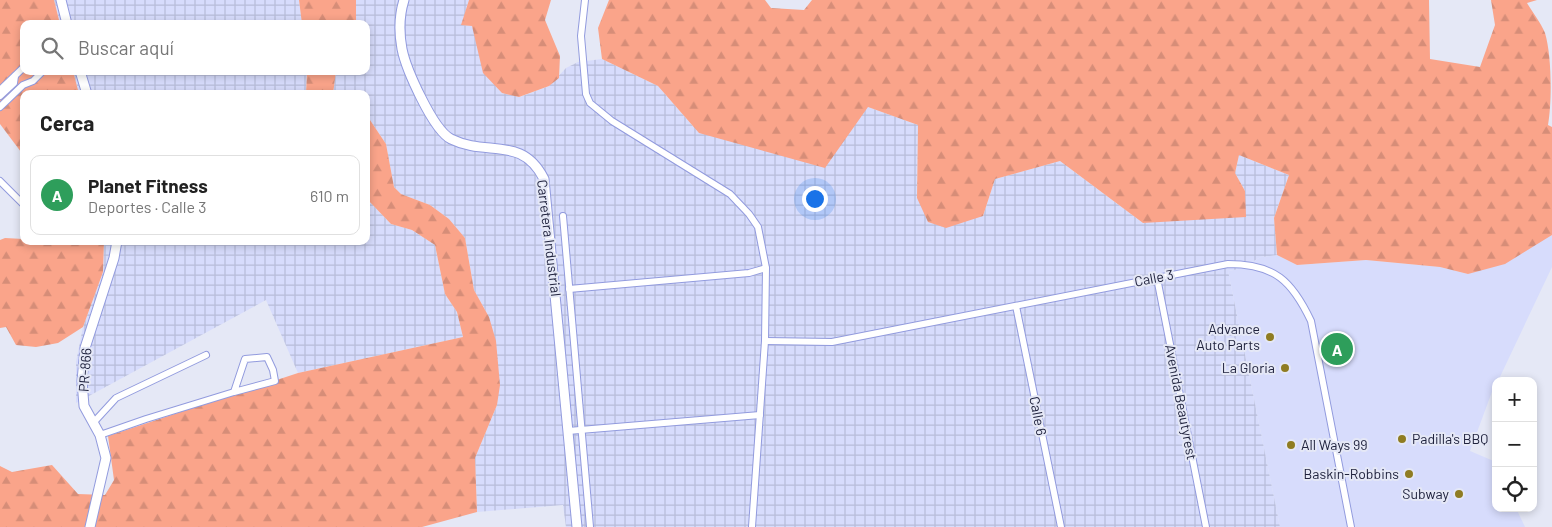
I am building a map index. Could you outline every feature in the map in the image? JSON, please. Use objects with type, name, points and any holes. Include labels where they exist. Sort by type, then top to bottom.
[{"type":"street","points":[[61,0],[66,20]]},
{"type":"street","name":"Carretera Industrial","points":[[404,0],[399,31],[402,51],[418,91],[438,127],[448,138],[470,148],[512,150],[536,164],[544,179],[577,527]]},
{"type":"street","points":[[585,0],[581,36],[586,94],[590,103],[612,121],[730,194],[750,214],[758,227],[766,268],[765,341],[752,527]]},
{"type":"street","points":[[0,90],[20,71]]},
{"type":"street","points":[[0,106],[23,85],[33,81],[39,75]]},
{"type":"street","points":[[81,75],[85,90]]},
{"type":"street","points":[[15,76],[23,85]]},
{"type":"street","points":[[0,96],[14,83],[15,76]]},
{"type":"street","points":[[0,181],[20,202]]},
{"type":"street","points":[[563,216],[590,527]]},
{"type":"street","name":"PR-866","points":[[90,527],[106,458],[100,435],[84,406],[82,380],[84,348],[114,258],[116,245]]},
{"type":"street","name":"Calle 3","points":[[765,341],[832,342],[1228,264],[1248,264],[1278,275],[1299,295],[1311,322],[1351,527]]},
{"type":"street","points":[[568,290],[749,272],[766,268]]},
{"type":"street","name":"Avenida Beautyrest","points":[[1157,278],[1206,527]]},
{"type":"street","name":"Calle 6","points":[[1016,306],[1061,527]]},
{"type":"street","points":[[94,422],[116,398],[206,355]]},
{"type":"street","points":[[100,435],[234,392],[275,381],[267,356],[245,359],[234,392]]},
{"type":"street","points":[[568,431],[760,415]]},
{"type":"shaded area","points":[[54,0],[299,0],[302,20],[59,20]]},
{"type":"shaded area","points":[[356,0],[469,0],[462,25],[472,26],[502,93],[520,97],[549,86],[566,68],[578,62],[602,59],[658,86],[699,133],[868,107],[918,125],[917,198],[983,216],[995,179],[1060,161],[1143,223],[1245,191],[1235,173],[1239,155],[1289,175],[1274,218],[1277,255],[1261,257],[1239,269],[1228,271],[1280,527],[566,527],[563,505],[477,512],[475,458],[497,405],[489,317],[474,290],[465,238],[449,219],[430,205],[401,194],[394,187],[386,144],[370,120],[370,90],[334,90],[335,75],[370,75],[370,20],[356,20]]},
{"type":"shaded area","points":[[74,75],[307,75],[306,90],[78,90]]},
{"type":"shaded area","points":[[370,202],[391,224],[412,230],[435,245],[445,294],[457,312],[463,337],[298,373],[266,300],[76,403],[76,362],[83,327],[103,272],[104,245],[370,245]]},
{"type":"shaded area","points":[[1552,235],[1552,267],[1500,377],[1492,377],[1492,392],[1470,451],[1492,460],[1492,512],[1518,512],[1525,527],[1280,527],[1228,271],[1239,269],[1261,257],[1277,255],[1297,265],[1366,260],[1440,267],[1468,274]]},
{"type":"green space","points":[[0,0],[54,0],[59,20],[20,20],[20,75],[74,75],[78,90],[20,90],[20,151],[0,124]]},
{"type":"green space","points":[[299,0],[356,0],[356,20],[302,20]]},
{"type":"green space","points":[[469,0],[551,0],[545,20],[560,56],[559,78],[549,86],[519,97],[502,93],[483,73],[472,26],[461,25]]},
{"type":"green space","points":[[609,0],[765,0],[771,8],[804,10],[812,0],[1429,0],[1430,59],[1480,67],[1495,25],[1491,0],[1537,0],[1527,3],[1545,33],[1549,54],[1551,92],[1548,125],[1552,127],[1552,235],[1505,264],[1468,274],[1440,267],[1366,260],[1297,265],[1277,255],[1274,218],[1289,175],[1239,155],[1235,173],[1245,191],[1246,217],[1143,223],[1060,161],[995,179],[983,216],[946,228],[928,222],[917,198],[918,125],[868,107],[825,168],[699,133],[658,86],[602,59],[598,28]]},
{"type":"green space","points":[[307,75],[335,75],[334,90],[306,90]]},
{"type":"green space","points":[[370,120],[386,144],[394,187],[401,194],[430,205],[449,219],[465,238],[474,290],[489,317],[496,341],[500,385],[497,405],[475,458],[477,512],[422,527],[0,527],[0,466],[12,472],[52,465],[78,494],[105,495],[114,480],[108,436],[298,373],[463,337],[457,312],[445,294],[435,245],[412,230],[391,224],[370,202]]},
{"type":"green space","points":[[5,238],[20,239],[20,245],[104,245],[103,272],[83,327],[58,343],[36,347],[16,345],[6,327],[0,328],[0,240]]},
{"type":"place","name":"Advance Auto Parts","points":[[1270,337]]},
{"type":"place","name":"Planet Fitness","points":[[1337,349]]},
{"type":"place","name":"La Gloria","points":[[1285,368]]},
{"type":"place","name":"Padilla's BBQ","points":[[1402,439]]},
{"type":"place","name":"All Ways 99","points":[[1291,445]]},
{"type":"place","name":"Baskin-Robbins","points":[[1409,474]]},
{"type":"place","name":"Subway","points":[[1459,494]]}]
